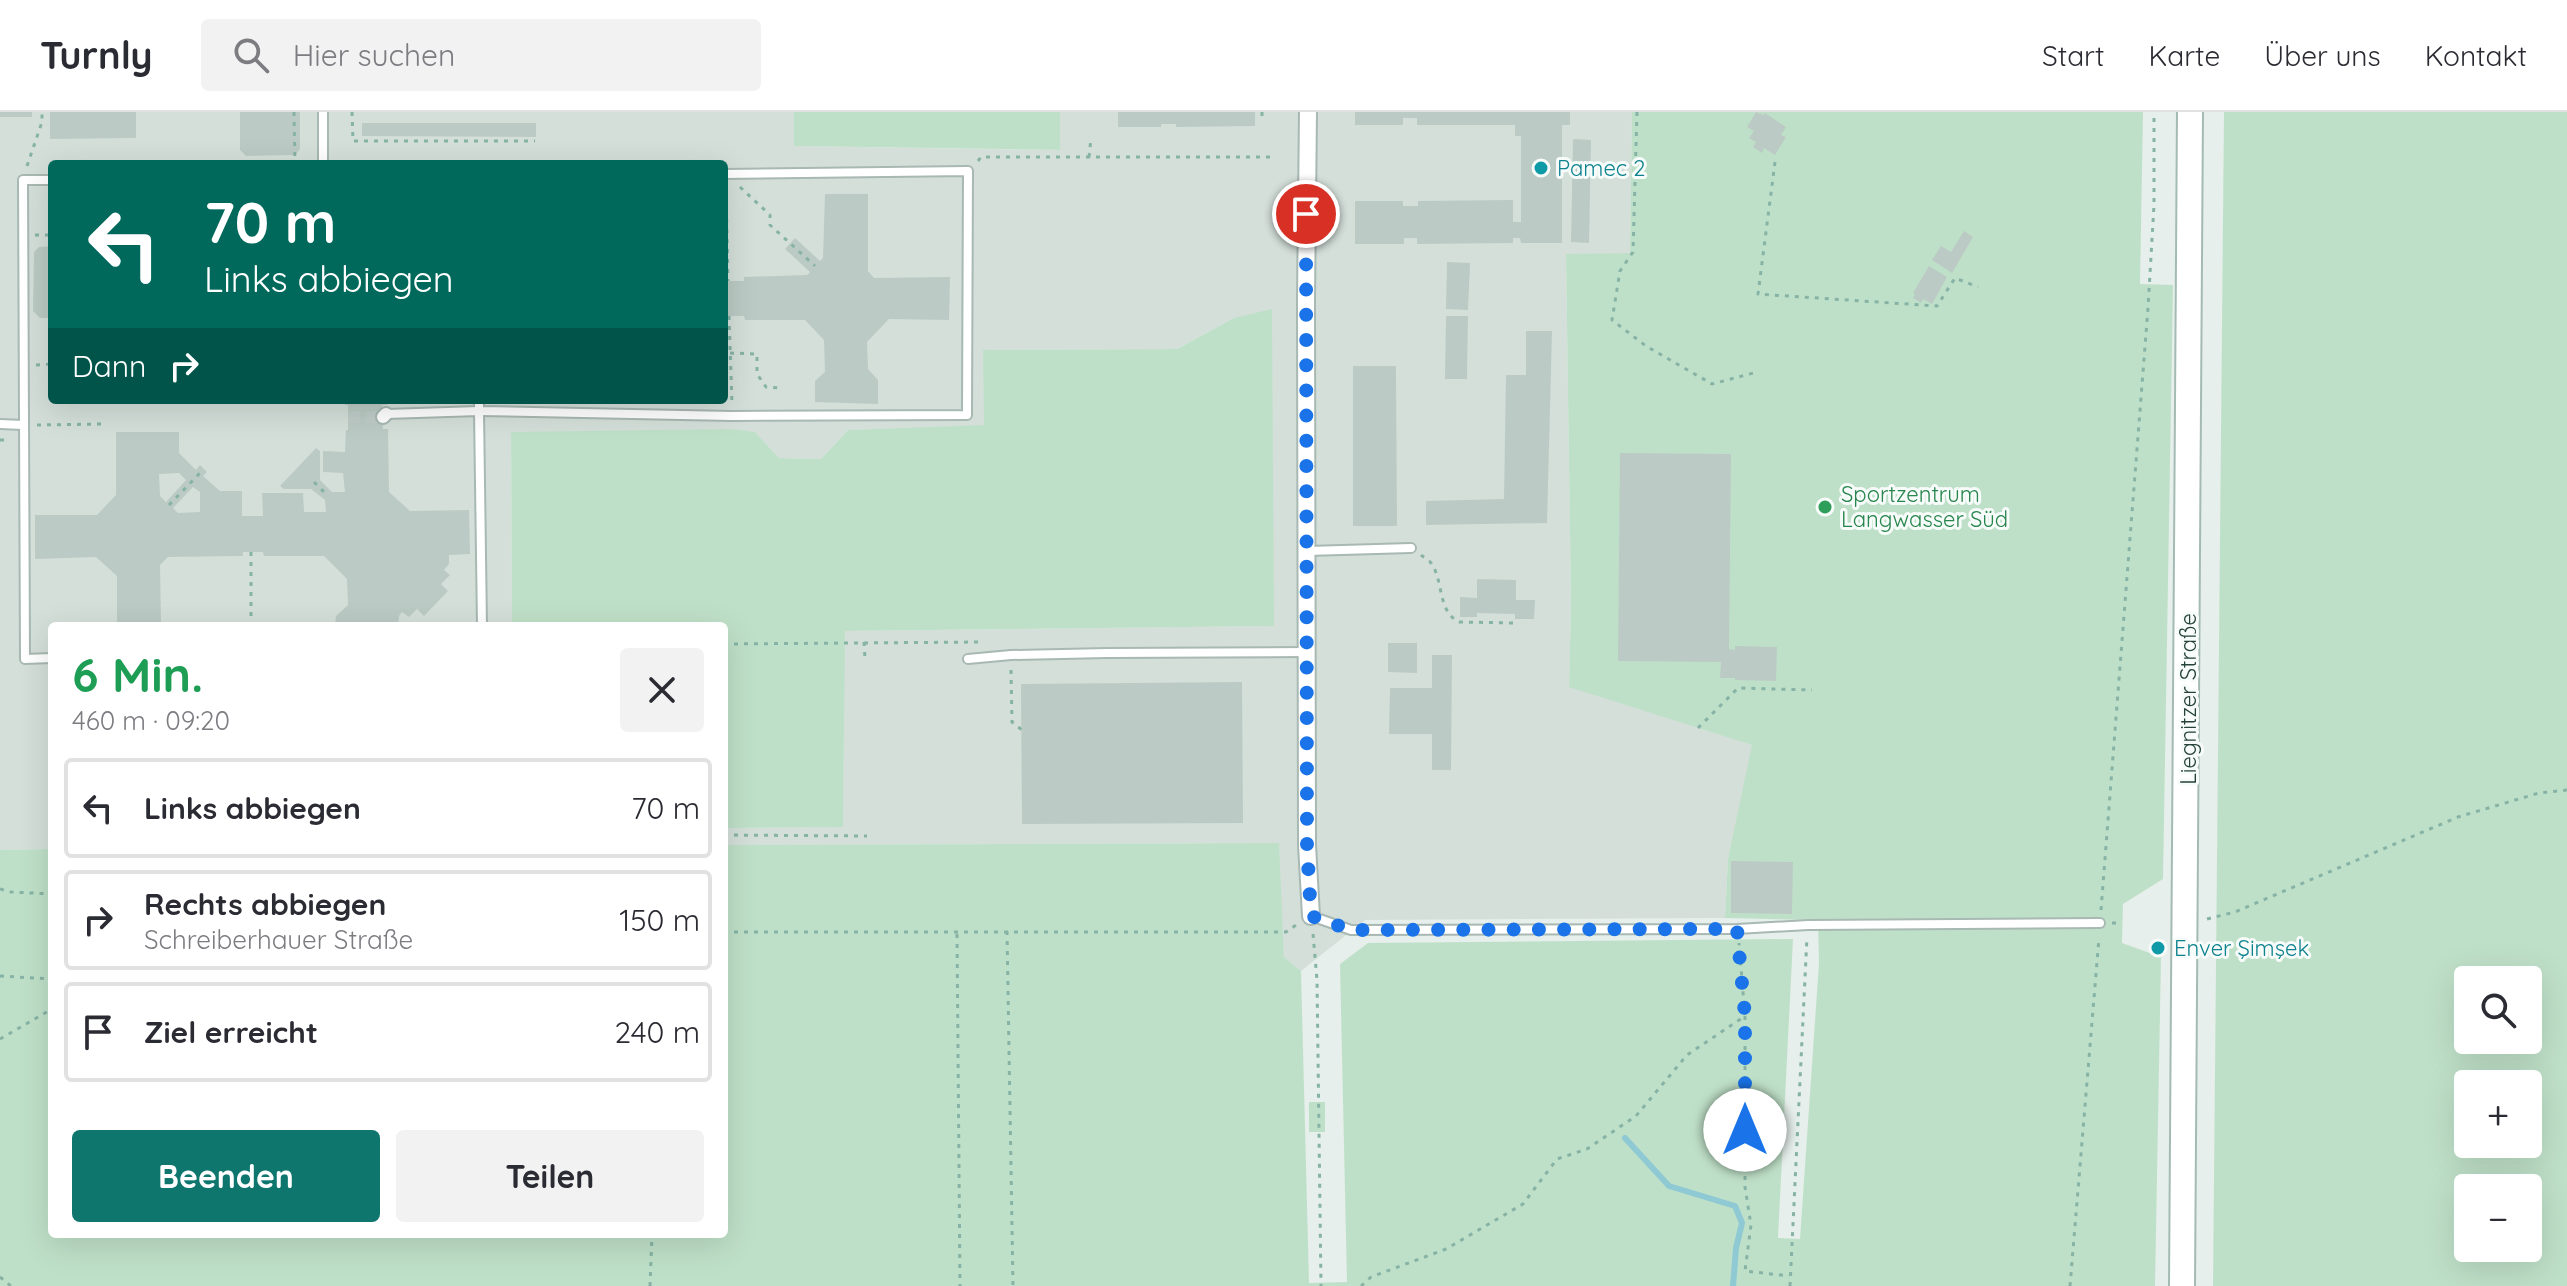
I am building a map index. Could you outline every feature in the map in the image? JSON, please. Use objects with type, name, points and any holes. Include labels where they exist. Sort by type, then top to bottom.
[{"type":"main road","name":"Liegnitzer Straße","points":[[2182,1286],[2190,112]]},
{"type":"street","points":[[1308,112],[1306,652],[1307,845],[1311,916]]},
{"type":"lane","points":[[323,112],[323,160]]},
{"type":"lane","points":[[384,416],[479,411],[732,416],[967,415],[968,171],[728,174]]},
{"type":"lane","points":[[48,180],[23,180],[23,425],[25,659],[48,658]]},
{"type":"lane","points":[[479,404],[482,622]]},
{"type":"lane","points":[[0,424],[23,425]]},
{"type":"lane","points":[[1306,551],[1411,548]]},
{"type":"lane","points":[[968,659],[1107,653],[1306,652]]},
{"type":"lane","points":[[1311,916],[1351,930],[1737,929],[1808,925],[2100,923]]},
{"type":"path","points":[[23,180],[42,122],[42,112]]},
{"type":"path","points":[[294,112],[295,160]]},
{"type":"path","points":[[352,112],[353,141],[535,141]]},
{"type":"path","points":[[1262,112],[1262,122]]},
{"type":"path","points":[[1637,112],[1633,252],[1620,271],[1612,320],[1646,346],[1712,384],[1757,372]]},
{"type":"path","points":[[2070,1286],[2147,319],[2154,205],[2154,112]]},
{"type":"path","points":[[1089,157],[1091,138]]},
{"type":"path","points":[[968,171],[981,157],[1273,157]]},
{"type":"path","points":[[1775,162],[1758,294],[1937,306],[1955,278],[1978,287]]},
{"type":"path","points":[[728,177],[770,215],[770,225],[815,266]]},
{"type":"path","points":[[729,316],[732,416]]},
{"type":"path","points":[[730,353],[757,354],[757,374],[766,387],[781,388]]},
{"type":"path","points":[[23,425],[105,424]]},
{"type":"path","points":[[169,505],[200,473]]},
{"type":"path","points":[[314,482],[328,496]]},
{"type":"path","points":[[1411,548],[1431,562],[1445,608],[1453,619],[1459,622],[1515,623]]},
{"type":"path","points":[[251,552],[251,622]]},
{"type":"path","points":[[728,644],[864,642],[865,659]]},
{"type":"path","points":[[1698,728],[1738,688],[1812,690]]},
{"type":"path","points":[[2186,923],[2235,912],[2458,817],[2539,793],[2567,790]]},
{"type":"path","points":[[728,835],[867,836]]},
{"type":"path","points":[[0,889],[48,894]]},
{"type":"path","points":[[728,932],[1286,932],[1311,916],[1317,980],[1321,1286]]},
{"type":"path","points":[[1790,1286],[1808,925]]},
{"type":"path","points":[[1737,929],[1745,1016],[1745,1187],[1751,1225],[1745,1271],[1790,1276]]},
{"type":"path","points":[[1007,931],[1013,1286]]},
{"type":"path","points":[[957,932],[960,1286]]},
{"type":"path","points":[[0,976],[48,979]]},
{"type":"path","points":[[0,1039],[48,1011]]},
{"type":"path","points":[[1361,1286],[1371,1277],[1446,1249],[1523,1204],[1557,1159],[1587,1149],[1636,1116],[1687,1055],[1745,1016]]},
{"type":"path","points":[[650,1286],[652,1238]]},
{"type":"path","points":[[0,1277],[11,1286]]},
{"type":"shaded area","points":[[0,112],[794,112],[795,146],[1059,150],[1060,112],[1632,112],[1630,253],[1566,255],[1571,605],[1569,686],[1753,745],[1728,858],[1725,918],[1365,920],[1301,971],[1284,957],[1278,843],[728,845],[728,828],[843,827],[844,631],[1274,626],[1234,318],[1177,349],[984,350],[984,426],[848,430],[821,459],[779,458],[755,432],[511,432],[512,622],[48,622],[48,849],[0,850]]},
{"type":"green space","points":[[794,112],[1060,112],[1060,150],[794,146]]},
{"type":"green space","points":[[1632,112],[2143,112],[2140,284],[2173,285],[2163,879],[2123,904],[2122,943],[2161,957],[2155,1286],[0,1286],[0,850],[48,849],[48,1238],[728,1238],[728,845],[1279,843],[1284,957],[1301,971],[1309,1283],[1347,1282],[1340,964],[1368,943],[1793,939],[1778,1238],[1800,1239],[1819,963],[1818,920],[1725,918],[1728,858],[1752,745],[1569,687],[1571,605],[1566,254],[1630,253]]},
{"type":"green space","points":[[2224,112],[2567,112],[2567,1286],[2213,1286]]},
{"type":"green space","points":[[1272,309],[1274,626],[845,631],[843,827],[728,828],[728,622],[512,622],[511,432],[732,429],[755,432],[779,458],[821,459],[848,430],[984,425],[983,350],[1177,349],[1234,318]]},
{"type":"green space","points":[[1309,1102],[1325,1102],[1325,1132],[1309,1132]]},
{"type":"building","points":[[0,112],[32,112],[32,117],[0,117]]},
{"type":"building","points":[[50,112],[136,112],[136,138],[50,139]]},
{"type":"building","points":[[240,112],[300,112],[300,149],[295,155],[246,156],[240,150]]},
{"type":"building","points":[[1118,112],[1255,112],[1255,126],[1176,127],[1176,124],[1161,124],[1161,127],[1118,127]]},
{"type":"building","name":"Pamec 2","points":[[1355,112],[1570,112],[1570,125],[1562,125],[1562,243],[1521,243],[1520,238],[1513,238],[1513,243],[1417,244],[1417,238],[1404,238],[1404,244],[1355,244],[1355,201],[1403,201],[1403,206],[1418,206],[1418,201],[1513,200],[1513,222],[1521,222],[1521,136],[1515,136],[1515,125],[1417,125],[1417,118],[1403,118],[1403,125],[1355,125]]},
{"type":"building","points":[[1756,112],[1765,113],[1786,127],[1781,135],[1786,137],[1775,155],[1764,148],[1762,153],[1753,147],[1756,142],[1749,138],[1754,131],[1747,127]]},
{"type":"building","points":[[362,123],[536,123],[536,137],[362,136]]},
{"type":"building","points":[[1573,139],[1591,140],[1589,243],[1571,242]]},
{"type":"building","points":[[825,194],[868,194],[868,271],[874,278],[950,277],[949,320],[889,319],[867,342],[868,369],[878,380],[878,404],[815,402],[815,381],[825,372],[824,340],[805,320],[745,320],[744,316],[728,316],[728,281],[744,281],[744,277],[807,275],[810,272],[785,249],[795,238],[820,261],[823,258]]},
{"type":"building","points":[[1964,231],[1973,237],[1952,273],[1932,260],[1941,246],[1951,252]]},
{"type":"building","points":[[48,246],[48,318],[40,318],[33,311],[34,252],[39,247]]},
{"type":"building","points":[[1447,262],[1470,263],[1468,310],[1446,309]]},
{"type":"building","points":[[1929,266],[1947,277],[1932,304],[1913,298]]},
{"type":"building","points":[[1446,316],[1468,316],[1467,379],[1445,379]]},
{"type":"building","points":[[1526,331],[1552,331],[1547,523],[1426,525],[1426,501],[1504,499],[1506,375],[1526,375]]},
{"type":"building","points":[[1353,366],[1396,366],[1397,526],[1353,526]]},
{"type":"building","points":[[345,404],[387,404],[382,405],[383,429],[388,429],[389,492],[410,511],[469,510],[470,554],[449,555],[449,564],[444,570],[450,575],[441,584],[448,591],[424,616],[417,609],[409,617],[402,612],[398,622],[335,622],[336,616],[348,605],[347,579],[324,556],[264,556],[263,552],[243,552],[243,556],[168,557],[160,565],[161,622],[117,622],[117,576],[96,557],[35,559],[35,515],[97,515],[116,495],[116,432],[179,432],[179,453],[196,470],[200,465],[207,472],[203,476],[220,491],[242,491],[242,516],[263,516],[262,493],[303,493],[304,512],[326,512],[325,500],[311,489],[284,489],[280,486],[316,448],[320,451],[320,480],[332,492],[345,492],[343,473],[323,472],[323,451],[345,452],[348,405]],"holes":[[[179,473],[186,480],[166,502],[160,496],[159,474]],[[193,487],[200,492],[200,512],[178,513],[173,508]]]},
{"type":"building","points":[[1620,453],[1731,454],[1729,649],[1735,650],[1735,646],[1777,647],[1776,681],[1720,678],[1721,662],[1618,661]]},
{"type":"building","points":[[1477,579],[1516,580],[1516,600],[1535,600],[1534,619],[1515,619],[1515,614],[1477,613],[1477,617],[1460,617],[1460,597],[1477,598]]},
{"type":"building","points":[[1388,643],[1417,643],[1417,673],[1388,672]]},
{"type":"building","points":[[1432,655],[1452,655],[1451,770],[1432,770],[1432,734],[1389,734],[1390,688],[1432,688]]},
{"type":"building","points":[[1242,682],[1243,823],[1022,824],[1021,684]]},
{"type":"building","points":[[1731,861],[1793,862],[1792,914],[1731,913]]},
{"type":"waterway","points":[[1625,1138],[1669,1186],[1735,1206],[1742,1223],[1736,1248],[1733,1286]]},
{"type":"tunnel","points":[[348,417],[383,417]]},
{"type":"place","name":"Pamec 2","points":[[1541,168]]},
{"type":"place","name":"Sportzentrum Langwasser Süd","points":[[1825,507]]},
{"type":"place","name":"Enver Şimşek","points":[[2158,948]]},
{"type":"route","points":[[1306,214],[1307,845],[1311,916],[1351,930],[1737,929],[1745,1016],[1745,1130]]}]
